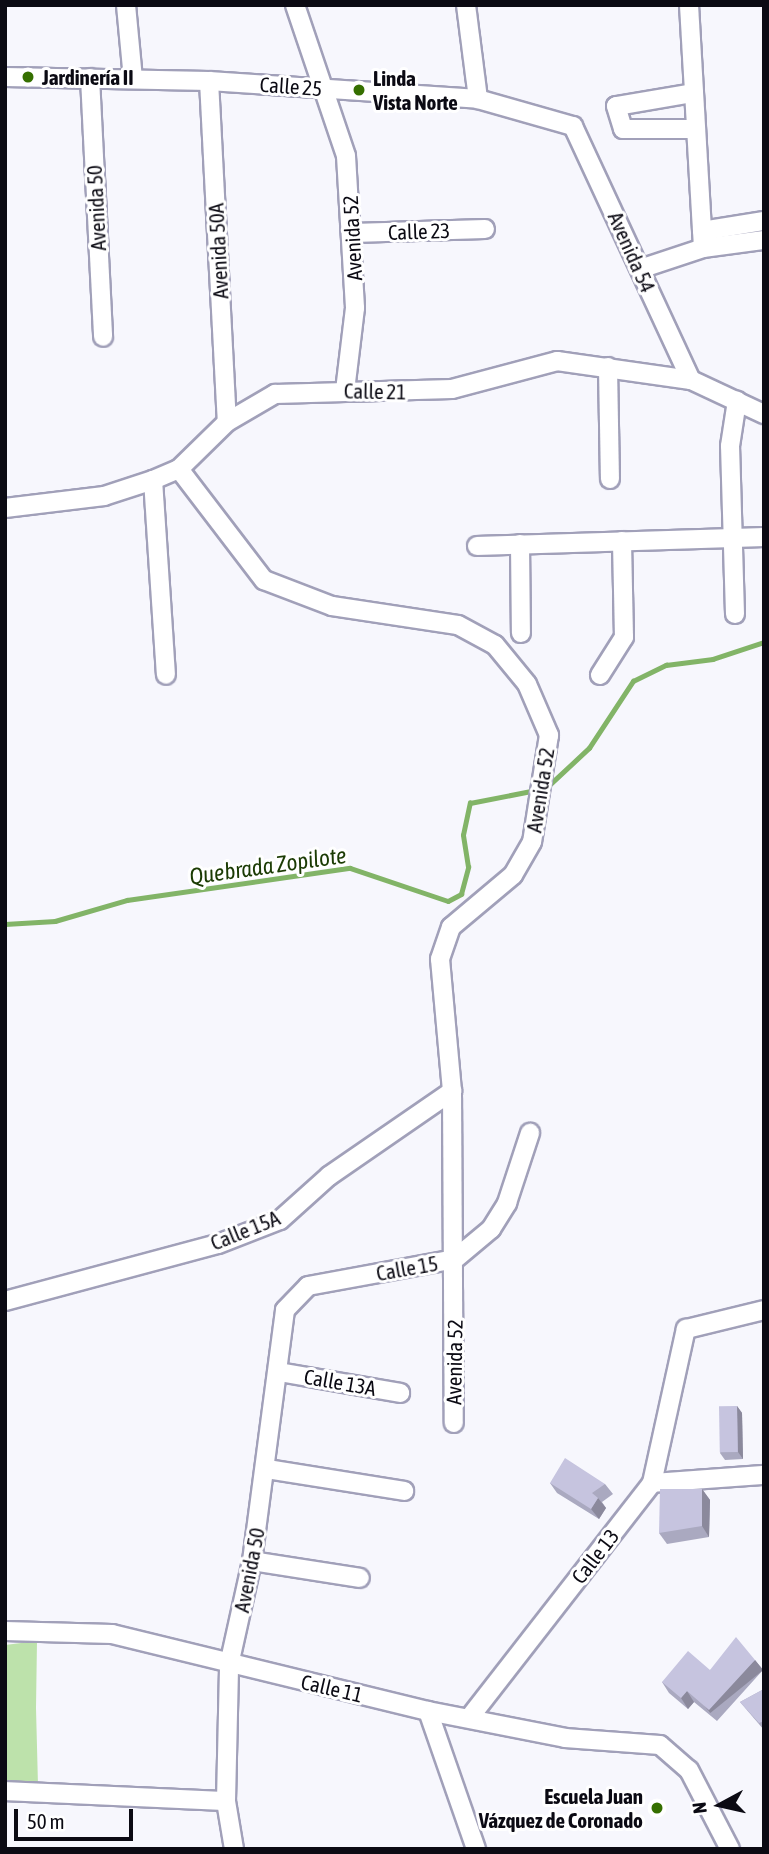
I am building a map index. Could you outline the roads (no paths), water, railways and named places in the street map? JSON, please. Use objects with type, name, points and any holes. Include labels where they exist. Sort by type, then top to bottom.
[{"type":"street","points":[[126,5],[133,79]]},
{"type":"street","name":"Avenida 52","points":[[295,5],[346,156],[353,233],[355,309],[345,391]]},
{"type":"street","points":[[466,5],[478,99]]},
{"type":"street","points":[[690,5],[702,240]]},
{"type":"street","name":"Calle 25","points":[[5,77],[209,81],[478,99],[573,125]]},
{"type":"street","name":"Avenida 50","points":[[90,78],[103,337]]},
{"type":"street","name":"Avenida 50A","points":[[209,81],[227,422]]},
{"type":"street","points":[[693,93],[616,106],[623,129],[695,130]]},
{"type":"street","name":"Avenida 54","points":[[573,125],[691,380]]},
{"type":"street","points":[[640,269],[702,240],[764,221]]},
{"type":"street","name":"Calle 23","points":[[353,233],[485,229]]},
{"type":"street","points":[[702,240],[764,240]]},
{"type":"street","name":"Calle 21","points":[[5,508],[104,496],[153,480],[179,469],[227,422],[275,394],[452,389],[557,361],[691,380],[764,414]]},
{"type":"street","points":[[608,367],[610,479]]},
{"type":"street","points":[[735,614],[730,446],[737,401]]},
{"type":"street","name":"Avenida 52","points":[[179,469],[264,580],[332,607],[458,625],[495,645],[527,684],[549,735],[540,806],[532,842],[513,875],[451,927],[442,943],[452,1091],[454,1423]]},
{"type":"street","points":[[153,480],[166,675]]},
{"type":"street","points":[[477,545],[764,537]]},
{"type":"street","points":[[600,675],[624,637],[622,541]]},
{"type":"street","points":[[520,544],[521,633]]},
{"type":"street","name":"Calle 15A","points":[[5,1301],[218,1244],[281,1220],[329,1176],[452,1091]]},
{"type":"street","name":"Calle 15","points":[[295,1295],[308,1286],[455,1259],[491,1229],[507,1203],[530,1133]]},
{"type":"street","name":"Avenida 50","points":[[234,1849],[226,1801],[229,1665],[252,1561],[267,1469],[285,1310],[295,1295]]},
{"type":"street","points":[[764,1310],[686,1329],[652,1483],[764,1475]]},
{"type":"street","name":"Calle 13A","points":[[279,1372],[400,1393]]},
{"type":"street","points":[[267,1469],[404,1491]]},
{"type":"street","name":"Calle 13","points":[[470,1717],[652,1483]]},
{"type":"street","points":[[252,1561],[360,1578]]},
{"type":"street","name":"Calle 11","points":[[5,1630],[113,1634],[229,1665],[565,1738],[660,1745],[689,1770],[730,1849]]},
{"type":"street","points":[[428,1710],[476,1849]]},
{"type":"street","points":[[5,1791],[226,1801]]},
{"type":"waterway","name":"Quebrada Zopilote","points":[[545,789],[589,748],[633,681],[666,665],[713,659],[764,642]]},
{"type":"waterway","name":"Quebrada Zopilote","points":[[5,924],[55,921],[127,900],[350,868],[448,901],[461,894],[468,867],[463,835],[470,803],[536,790]]},
{"type":"place","name":"Jardinería II","points":[[28,77]]},
{"type":"place","name":"Linda Vista Norte","points":[[359,90]]},
{"type":"place","name":"Escuela Juan Vázquez de Coronado","points":[[657,1808]]}]
